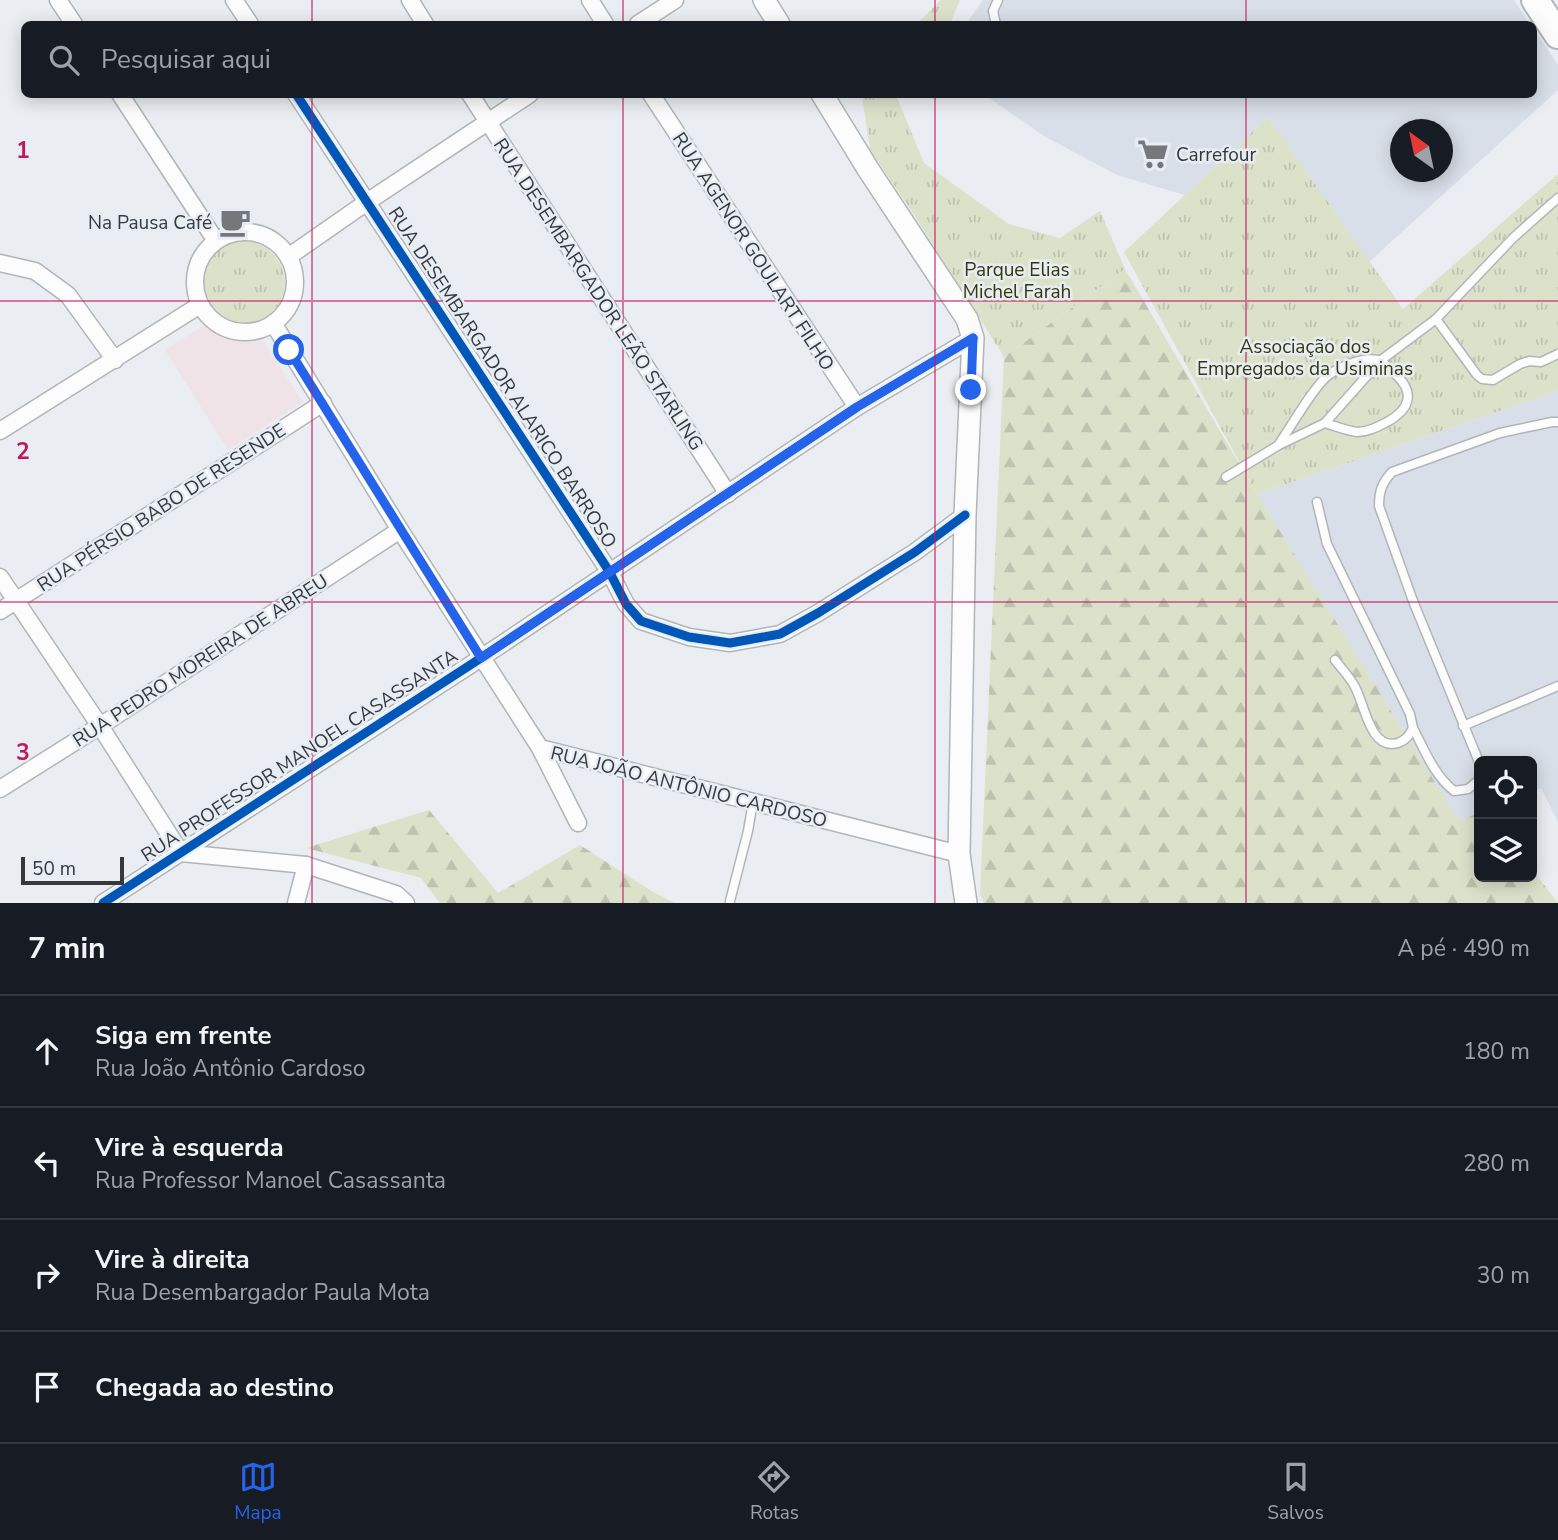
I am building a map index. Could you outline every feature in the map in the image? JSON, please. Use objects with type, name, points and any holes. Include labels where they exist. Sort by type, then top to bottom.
[{"type":"main road","points":[[1535,0],[1558,35]]},
{"type":"street","points":[[58,0],[72,21]]},
{"type":"street","points":[[233,0],[248,21]]},
{"type":"street","points":[[410,0],[423,21]]},
{"type":"street","points":[[590,0],[604,21]]},
{"type":"street","points":[[643,21],[675,0]]},
{"type":"street","points":[[764,0],[777,21]]},
{"type":"street","points":[[123,98],[216,241]]},
{"type":"street","name":"RUA DESEMBARGADOR ALARICO BARROSO","points":[[299,98],[608,571],[626,604],[641,621],[689,637],[730,643],[780,634],[915,552],[965,515]]},
{"type":"street","name":"RUA DESEMBARGADOR LEÃO STARLING","points":[[473,98],[728,494]]},
{"type":"street","points":[[288,257],[524,98]]},
{"type":"street","name":"RUA AGENOR GOULART FILHO","points":[[654,98],[857,407]]},
{"type":"street","points":[[824,98],[967,319],[973,338],[965,515],[959,853],[962,901]]},
{"type":"street","points":[[248,232],[264,236],[277,244],[288,257],[295,285],[284,313],[273,323],[257,330],[240,332],[224,327],[210,318],[200,305],[195,291],[198,263],[216,241],[231,234],[248,232]]},
{"type":"street","points":[[0,263],[35,271],[68,296],[115,359]]},
{"type":"street","points":[[0,431],[200,305]]},
{"type":"street","name":"RUA JOÃO ANTÔNIO CARDOSO","points":[[273,323],[400,530],[540,748],[959,853]]},
{"type":"street","name":"RUA PROFESSOR MANOEL CASASSANTA","points":[[103,903],[481,658],[857,407],[973,338]]},
{"type":"street","name":"RUA PÉRSIO BABO DE RESENDE","points":[[0,611],[323,403]]},
{"type":"street","name":"RUA PEDRO MOREIRA DE ABREU","points":[[0,789],[400,530]]},
{"type":"street","points":[[0,577],[181,853],[306,865],[396,894],[407,903]]},
{"type":"street","points":[[540,748],[578,823]]},
{"type":"street","points":[[296,903],[306,865]]},
{"type":"lane","points":[[995,21],[993,11],[998,0]]},
{"type":"lane","points":[[1226,477],[1279,445],[1325,423],[1380,360],[1436,319],[1513,238],[1558,198]]},
{"type":"lane","points":[[1436,319],[1482,379],[1493,380],[1521,364],[1541,362],[1558,354]]},
{"type":"lane","points":[[1279,445],[1328,375],[1348,364],[1363,360],[1380,360],[1402,380],[1406,388],[1409,398],[1405,408],[1398,416],[1373,430],[1356,432],[1325,423]]},
{"type":"lane","points":[[1476,756],[1413,601],[1379,506],[1379,494],[1383,482],[1392,471],[1500,433],[1558,422]]},
{"type":"lane","points":[[1317,502],[1327,544],[1432,765],[1444,783],[1454,791],[1468,789],[1474,784]]},
{"type":"lane","points":[[1335,660],[1356,688],[1378,739],[1386,744],[1394,744],[1405,740],[1413,728]]},
{"type":"lane","points":[[1463,726],[1558,686]]},
{"type":"lane","points":[[730,901],[753,802]]},
{"type":"shaded area","points":[[983,0],[1514,0],[1528,21],[968,21]]},
{"type":"shaded area","name":"Carrefour","points":[[1537,34],[1558,65],[1558,90],[1369,262],[1268,117],[1185,195],[1117,175],[1044,136],[989,98],[1537,98]]},
{"type":"shaded area","points":[[204,325],[219,335],[249,341],[262,339],[303,402],[228,450],[165,350]]},
{"type":"shaded area","points":[[1558,391],[1558,822],[1541,788],[1537,790],[1537,756],[1474,756],[1474,815],[1459,822],[1257,494]]},
{"type":"green space","points":[[941,0],[960,0],[951,21],[920,21]]},
{"type":"green space","name":"Parque Elias Michel Farah","points":[[862,98],[897,98],[924,163],[1009,224],[1060,238],[1100,211],[1125,269],[1004,357],[870,150]]},
{"type":"green space","name":"Associação dos Empregados da Usiminas","points":[[1268,117],[1403,309],[1558,174],[1558,391],[1257,494],[1124,252]]},
{"type":"green space","points":[[243,241],[266,248],[278,260],[285,283],[278,306],[266,318],[243,325],[220,318],[208,306],[201,283],[208,260],[220,248]]},
{"type":"green space","points":[[1125,269],[1257,494],[1459,821],[1474,815],[1474,882],[1537,882],[1537,876],[1558,903],[984,903],[980,894],[1004,357]]},
{"type":"green space","points":[[429,810],[498,893],[580,845],[675,903],[440,903],[421,878],[306,848]]},
{"type":"cycle path","points":[[299,98],[609,571],[626,604],[641,621],[689,637],[730,643],[780,634],[915,552],[965,515]]},
{"type":"cycle path","points":[[103,903],[481,658],[857,407],[973,338]]},
{"type":"place","name":"Carrefour","points":[[1153,154]]},
{"type":"place","name":"Na Pausa Café","points":[[235,222]]},
{"type":"route","points":[[289,350],[481,658],[857,407],[973,338],[971,390]]}]
